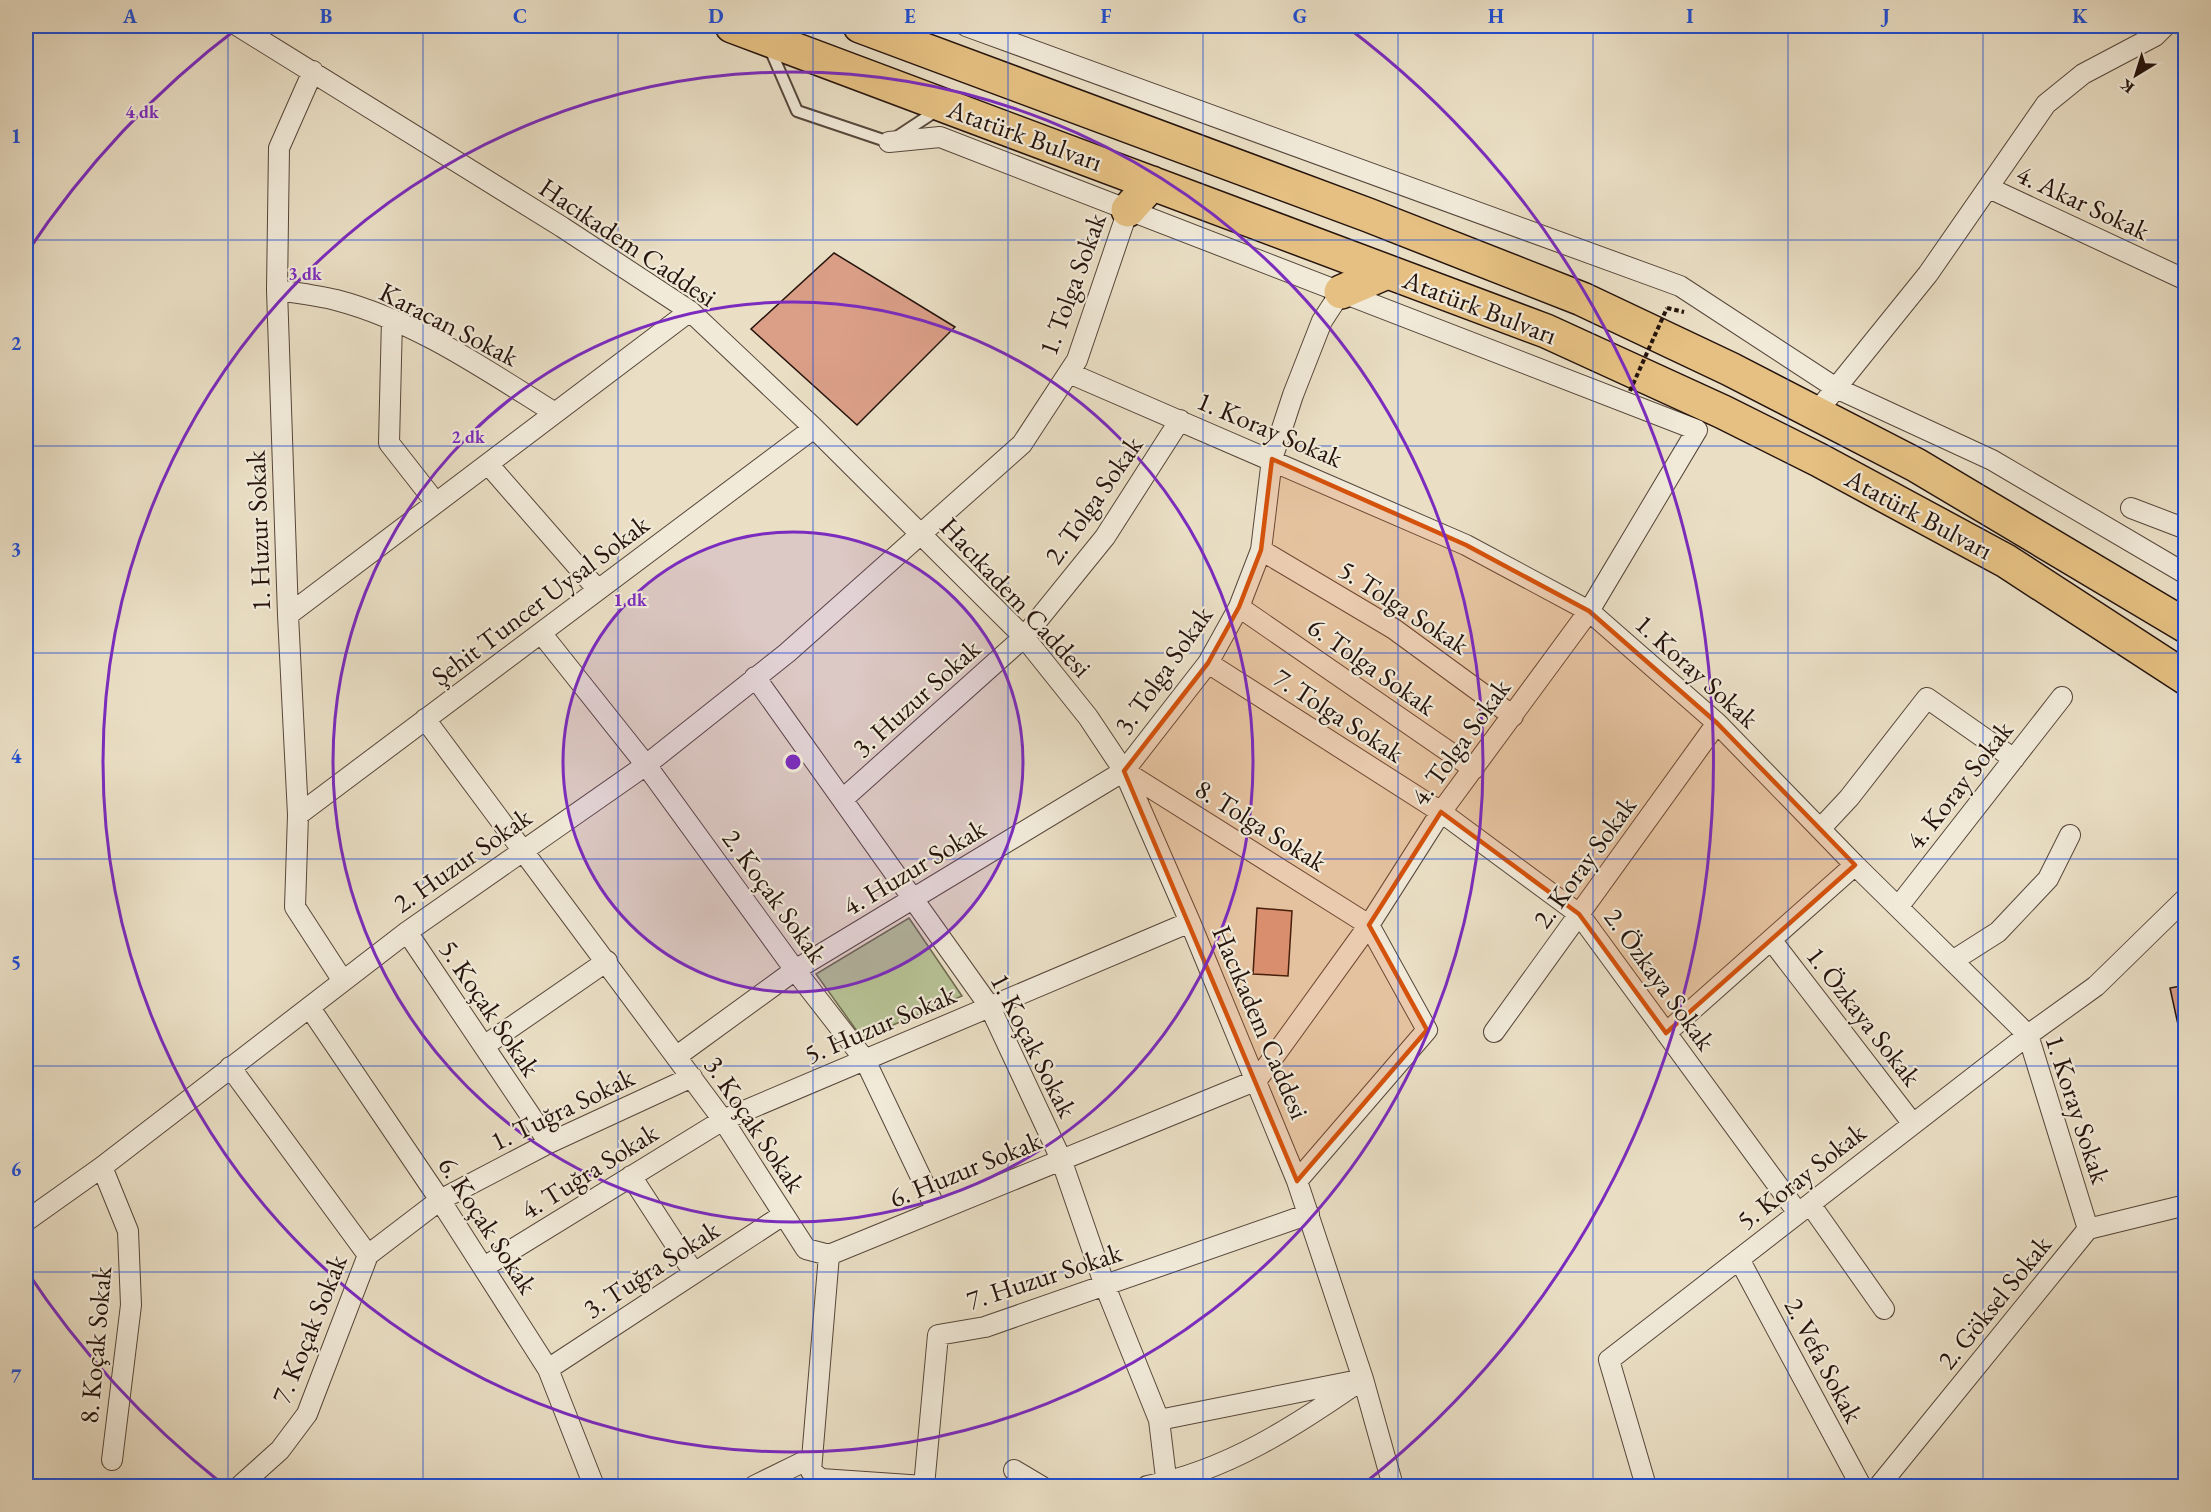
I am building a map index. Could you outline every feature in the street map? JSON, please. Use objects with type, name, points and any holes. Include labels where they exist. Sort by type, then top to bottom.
[{"type":"highway","name":"Atatürk Bulvarı","points":[[732,26],[1546,331],[1710,421],[1819,460],[2007,561],[2186,678]]},
{"type":"highway","name":"Atatürk Bulvarı","points":[[860,26],[1368,215],[1582,299],[1730,369],[1916,465],[2186,626]]},
{"type":"highway","points":[[1128,210],[1152,183]]},
{"type":"highway","points":[[1341,292],[1387,272]]},
{"type":"street","name":"Hacıkadem Caddesi","points":[[238,26],[562,227],[690,311],[814,428],[1024,637],[1088,717],[1124,771],[1257,1080],[1310,1214],[1363,1379],[1393,1486]]},
{"type":"street","points":[[966,26],[1680,286],[1836,388],[1992,460],[2186,574]]},
{"type":"street","points":[[1815,414],[1928,274],[2046,104],[2083,74],[2155,36],[2165,26]]},
{"type":"street","name":"1. Huzur Sokak","points":[[313,71],[279,148],[277,290],[288,615],[298,815],[295,907],[343,981]]},
{"type":"street","points":[[889,142],[940,137],[1341,292],[1710,421]]},
{"type":"street","name":"4. Akar Sokak","points":[[1989,188],[2186,280]]},
{"type":"street","name":"1. Tolga Sokak","points":[[920,533],[1022,444],[1069,373],[1077,360],[1128,210]]},
{"type":"street","name":"Karacan Sokak","points":[[277,290],[335,299],[392,319],[463,355],[555,413]]},
{"type":"street","name":"3. Tolga Sokak","points":[[1124,771],[1208,663],[1239,607],[1261,550],[1272,459],[1293,394],[1322,321],[1341,292]]},
{"type":"street","points":[[288,615],[690,311]]},
{"type":"street","points":[[392,319],[389,443],[436,503]]},
{"type":"street","name":"1. Koray Sokak","points":[[1069,373],[1466,545],[1589,611],[1717,723],[1855,865],[2028,1035],[2088,1229]]},
{"type":"street","name":"2. Tolga Sokak","points":[[1024,637],[1105,537],[1180,420]]},
{"type":"street","name":"4. Tolga Sokak","points":[[1257,1080],[1369,925],[1442,812],[1589,611],[1710,421]]},
{"type":"street","name":"Şehit Tuncer Uysal Sokak","points":[[298,815],[814,428]]},
{"type":"street","points":[[488,464],[598,590]]},
{"type":"street","points":[[2131,508],[2186,529]]},
{"type":"street","name":"2. Huzur Sokak","points":[[26,1221],[102,1167],[407,932],[524,848],[646,765],[787,653],[920,533]]},
{"type":"street","name":"5. Tolga Sokak","points":[[1261,550],[1394,629],[1513,716]]},
{"type":"street","name":"6. Tolga Sokak","points":[[1239,607],[1474,769]]},
{"type":"street","name":"2. Koçak Sokak","points":[[541,633],[646,765],[795,970],[865,1060],[936,1209]]},
{"type":"street","name":"3. Huzur Sokak","points":[[843,800],[1024,637]]},
{"type":"street","name":"7. Tolga Sokak","points":[[1208,663],[1442,812]]},
{"type":"street","name":"1. Koçak Sokak","points":[[755,677],[990,1007],[1062,1159],[1105,1286],[1159,1420],[1160,1485]]},
{"type":"street","name":"4. Koray Sokak","points":[[1898,907],[2062,697]]},
{"type":"street","points":[[1820,828],[1849,798],[1927,698],[2014,759]]},
{"type":"street","name":"3. Koçak Sokak","points":[[426,719],[524,848],[723,1120],[806,1249],[829,1255]]},
{"type":"street","name":"2. Koray Sokak","points":[[1494,1032],[1717,723]]},
{"type":"street","name":"4. Huzur Sokak","points":[[677,1056],[795,970],[1124,771]]},
{"type":"street","name":"8. Tolga Sokak","points":[[1124,771],[1369,925]]},
{"type":"street","name":"2. Özkaya Sokak","points":[[1442,812],[1580,914],[1666,1033],[1884,1309]]},
{"type":"street","points":[[1954,960],[1998,932],[2048,879],[2070,835]]},
{"type":"street","points":[[1666,1033],[1855,865]]},
{"type":"street","name":"5. Koray Sokak","points":[[1646,1486],[1609,1360],[2028,1035],[2096,986],[2186,898]]},
{"type":"street","name":"5. Huzur Sokak","points":[[723,1120],[1190,922]]},
{"type":"street","points":[[1297,1181],[1427,1030],[1369,925]]},
{"type":"street","name":"5. Koçak Sokak","points":[[407,932],[549,1143]]},
{"type":"street","name":"1. Özkaya Sokak","points":[[1772,941],[1913,1124]]},
{"type":"street","points":[[483,1046],[607,961]]},
{"type":"street","name":"6. Koçak Sokak","points":[[310,1008],[440,1200],[548,1369],[594,1486]]},
{"type":"street","name":"7. Koçak Sokak","points":[[230,1067],[368,1255],[307,1414],[280,1450],[240,1486]]},
{"type":"street","name":"1. Tuğra Sokak","points":[[368,1255],[440,1200],[549,1143],[692,1077]]},
{"type":"street","name":"6. Huzur Sokak","points":[[829,1255],[936,1209],[1257,1080]]},
{"type":"street","name":"4. Tuğra Sokak","points":[[484,1267],[723,1120]]},
{"type":"street","name":"8. Koçak Sokak","points":[[102,1167],[128,1231],[131,1305],[112,1460]]},
{"type":"street","points":[[631,1176],[694,1273]]},
{"type":"street","name":"2. Göksel Sokak","points":[[1879,1486],[2088,1229],[2186,1205]]},
{"type":"street","name":"7. Huzur Sokak","points":[[924,1486],[938,1335],[985,1327],[1310,1214]]},
{"type":"street","name":"3. Tuğra Sokak","points":[[548,1369],[783,1215]]},
{"type":"street","points":[[829,1255],[811,1471],[821,1479],[924,1486]]},
{"type":"street","name":"2. Vefa Sokak","points":[[1738,1259],[1861,1486]]},
{"type":"street","points":[[1159,1420],[1363,1379]]},
{"type":"street","points":[[1160,1485],[1241,1454],[1305,1419],[1363,1379]]},
{"type":"street","points":[[754,1486],[811,1458]]},
{"type":"street","points":[[1014,1470],[1041,1486]]},
{"type":"lane","points":[[766,38],[797,111],[889,142],[944,105]]},
{"type":"path","points":[[1630,391],[1667,308]]},
{"type":"highlighted area","points":[[1272,459],[1466,545],[1589,611],[1717,723],[1855,865],[1666,1033],[1579,914],[1441,812],[1369,925],[1427,1030],[1297,1181],[1124,771],[1208,663],[1239,607],[1261,550]]},
{"type":"green space","points":[[909,918],[962,996],[862,1038],[816,974]]},
{"type":"building","points":[[834,253],[955,327],[857,425],[751,329]]},
{"type":"building","points":[[1257,908],[1292,911],[1288,976],[1253,974]]},
{"type":"building","points":[[2186,985],[2186,1051],[2184,1052],[2170,988]]}]
